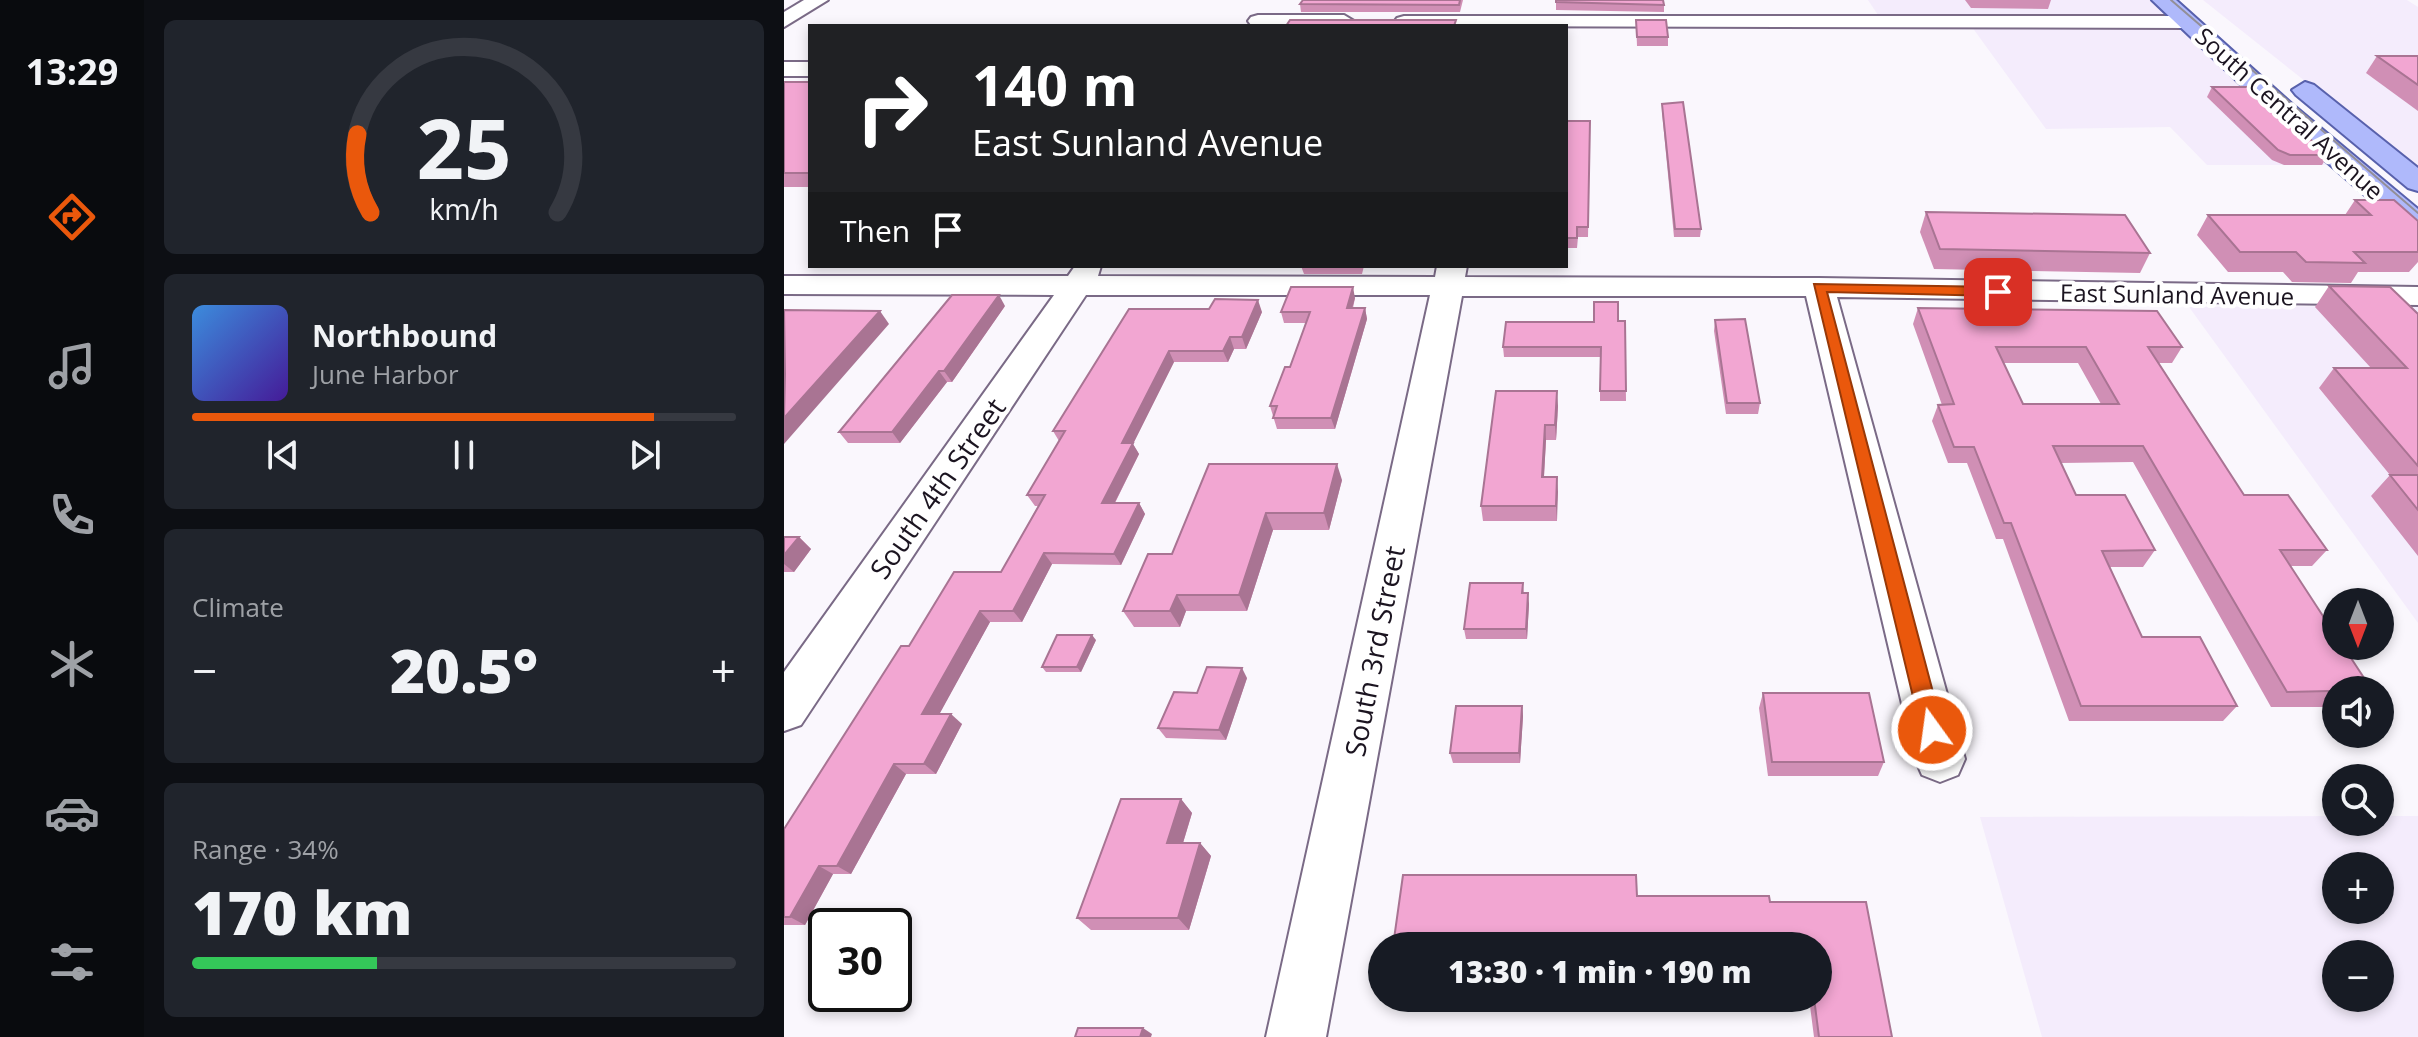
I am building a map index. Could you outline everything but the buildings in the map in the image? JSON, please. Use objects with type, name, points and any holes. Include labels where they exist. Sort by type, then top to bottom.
[{"type":"main road","name":"South Central Avenue","points":[[2163,0],[2196,10],[2283,110],[2418,225]]},
{"type":"main road","name":"South Central Avenue","points":[[2286,74],[2418,182]]},
{"type":"street","points":[[784,21],[818,0]]},
{"type":"street","points":[[1256,24],[1273,0]]},
{"type":"street","points":[[1501,24],[1506,0]]},
{"type":"street","points":[[1390,22],[1501,24],[2196,10]]},
{"type":"street","points":[[1256,24],[1359,21]]},
{"type":"street","points":[[784,69],[808,69]]},
{"type":"street","name":"East Sunland Avenue","points":[[784,285],[1083,276],[1450,276],[1819,287],[2418,296]]},
{"type":"street","name":"South 4th Street","points":[[784,710],[1083,276]]},
{"type":"street","name":"South 3rd Street","points":[[1296,1037],[1450,276]]},
{"type":"street","points":[[1819,287],[1940,759]]},
{"type":"shaded area","points":[[1868,0],[2152,0],[2341,165],[2207,165],[2170,127],[2046,129],[1964,16],[1878,15]]},
{"type":"shaded area","points":[[2203,0],[2407,0],[2418,7],[2418,171]]},
{"type":"shaded area","points":[[2418,306],[2418,623],[2394,588],[2189,307]]},
{"type":"shaded area","points":[[2322,816],[2322,836],[2394,836],[2394,816],[2418,816],[2418,1037],[2042,1037],[1980,817]]},
{"type":"tram line","points":[[2171,0],[2418,213]]},
{"type":"route","points":[[1932,730],[1819,287],[1998,292]]}]
